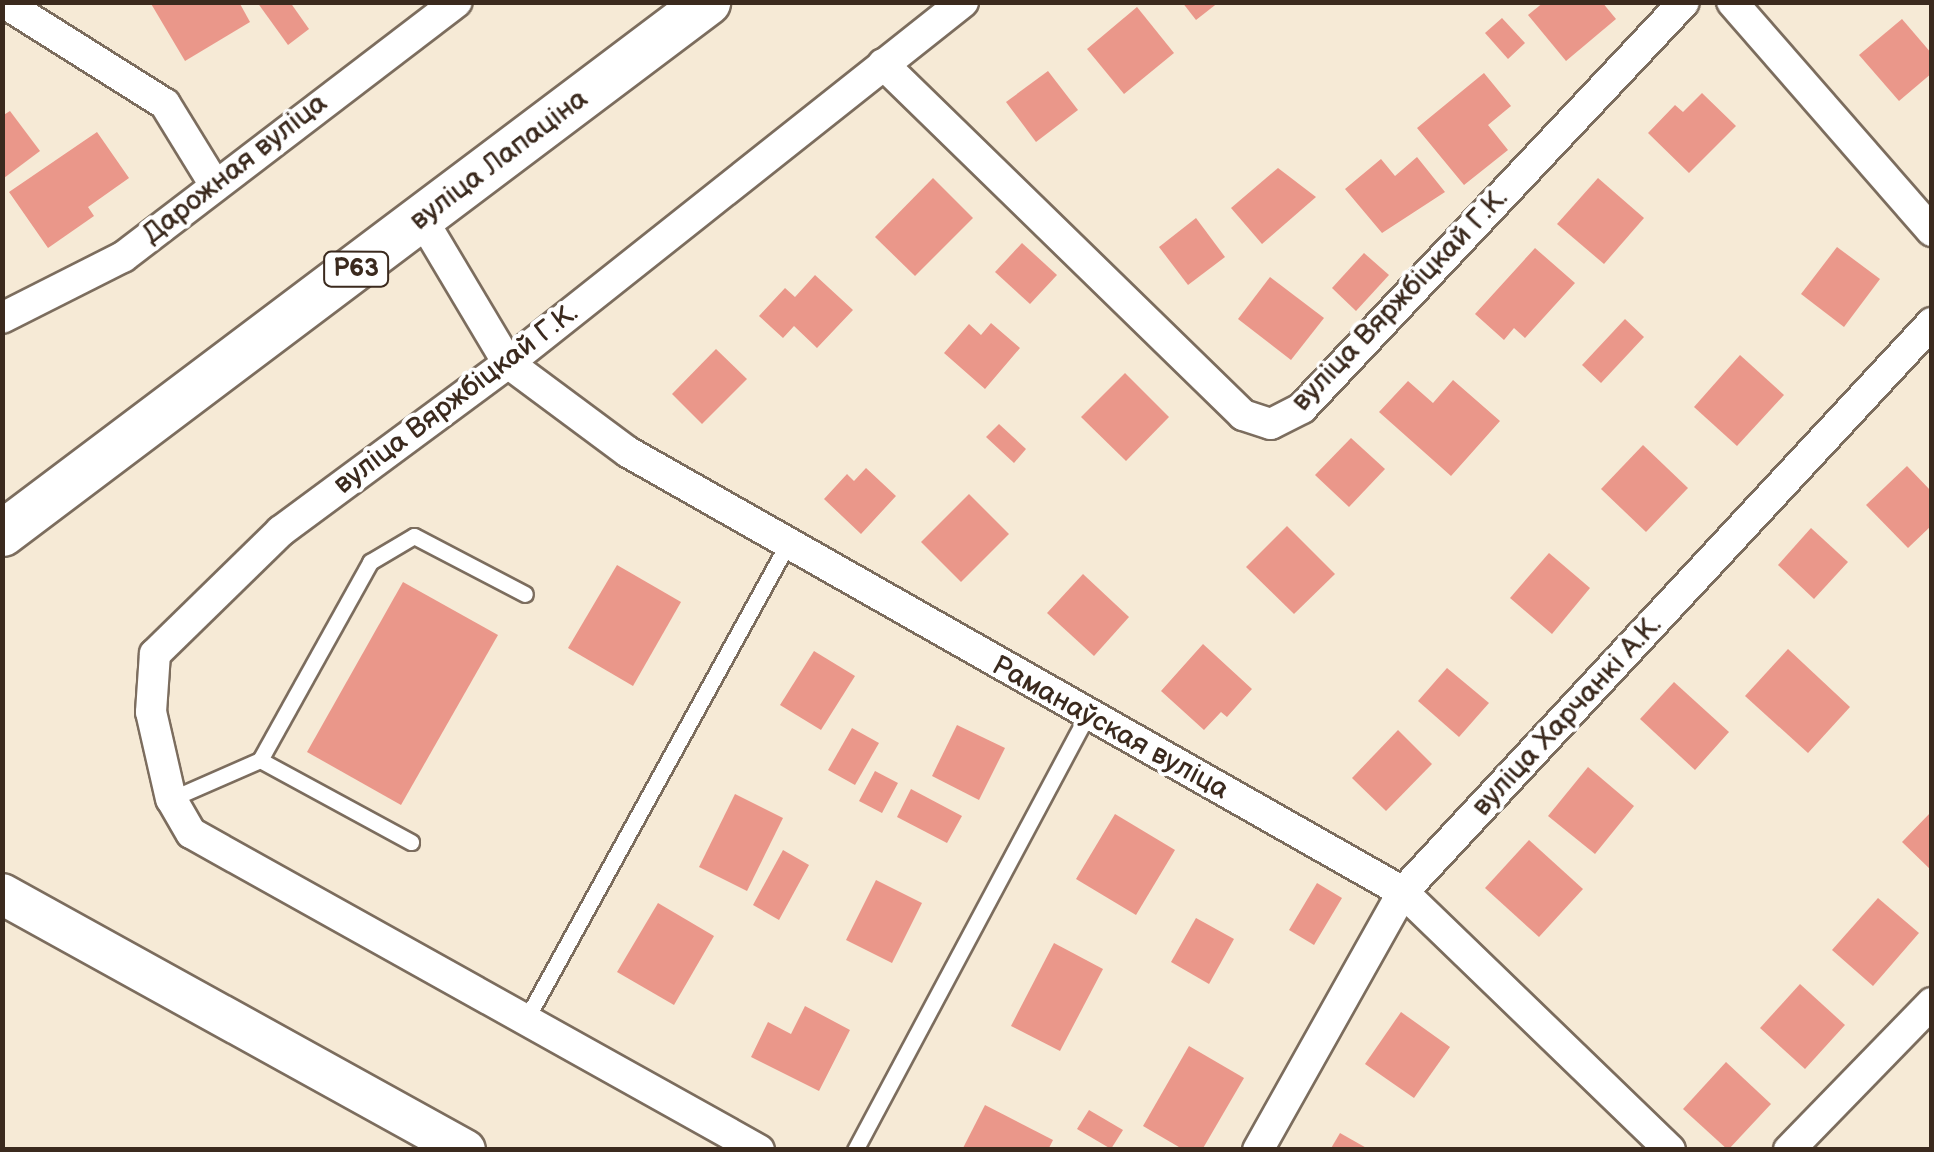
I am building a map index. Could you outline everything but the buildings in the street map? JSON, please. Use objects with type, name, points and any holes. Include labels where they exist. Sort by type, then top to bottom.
[{"type":"main road","name":"вуліца Лапаціна","points":[[2,533],[707,2]]},
{"type":"main road","points":[[2,894],[464,1150]]},
{"type":"street","points":[[2,2],[165,104],[213,182]]},
{"type":"street","name":"вуліца Вяржбіцкай Г.К.","points":[[172,800],[151,712],[156,654],[281,530],[508,363],[962,2]]},
{"type":"street","name":"вуліца Вяржбіцкай Г.К.","points":[[883,64],[1244,415],[1271,424],[1302,408],[1684,2]]},
{"type":"street","points":[[1732,2],[1932,231]]},
{"type":"street","name":"Дарожная вуліца","points":[[2,318],[123,256],[213,182],[446,5]]},
{"type":"street","points":[[422,219],[508,363]]},
{"type":"street","name":"вуліца Харчанкі А.К.","points":[[1258,1150],[1403,892],[1932,323]]},
{"type":"street","name":"Раманаўская вуліца","points":[[508,363],[628,452],[1403,892],[1670,1150]]},
{"type":"street","points":[[172,800],[191,833],[759,1150]]},
{"type":"street","points":[[1790,1150],[1932,1003]]},
{"type":"lane","points":[[172,800],[260,760],[370,562],[414,536],[525,594]]},
{"type":"lane","points":[[524,1022],[787,545]]},
{"type":"lane","points":[[854,1150],[1087,716]]},
{"type":"lane","points":[[260,760],[411,842]]}]
